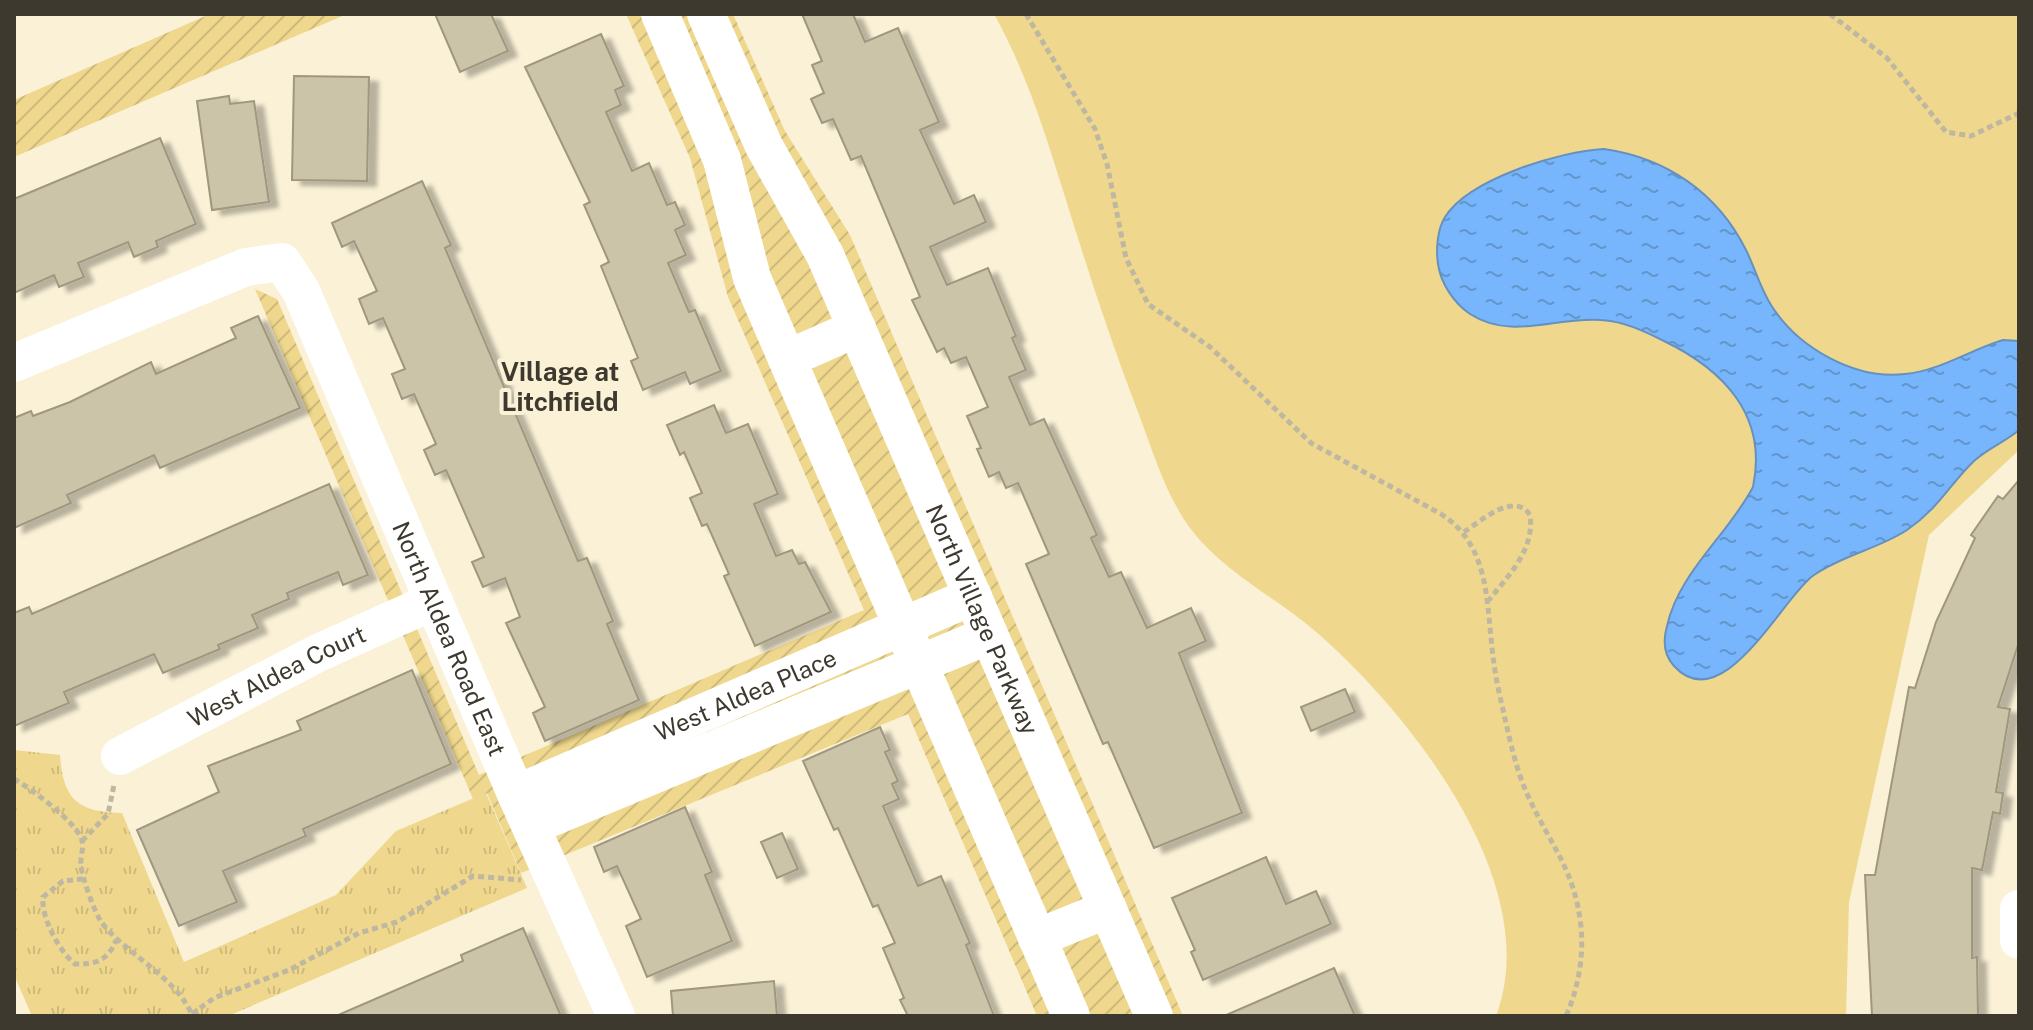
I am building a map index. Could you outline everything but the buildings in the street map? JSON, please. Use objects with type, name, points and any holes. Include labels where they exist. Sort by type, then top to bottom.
[{"type":"street","points":[[660,14],[722,160],[752,278],[1071,1016]]},
{"type":"street","name":"North Village Parkway","points":[[706,14],[764,146],[825,255],[1154,1016]]},
{"type":"street","name":"North Aldea Road East","points":[[14,363],[246,267],[282,262],[301,291],[523,810],[616,1016]]},
{"type":"street","points":[[787,359],[857,328]]},
{"type":"street","name":"West Aldea Place","points":[[523,810],[902,626],[973,596]]},
{"type":"street","name":"West Aldea Court","points":[[120,756],[318,653],[434,601]]},
{"type":"street","name":"West Aldea Place","points":[[523,810],[919,664],[989,635]]},
{"type":"street","points":[[1037,938],[1108,909]]},
{"type":"street","points":[[2019,909],[2019,940]]},
{"type":"path","points":[[1026,14],[1095,129],[1107,164],[1126,258],[1148,304],[1210,347],[1311,443],[1419,501],[1464,532],[1480,564],[1488,601],[1493,659],[1512,750],[1527,794],[1564,860],[1576,899],[1581,954],[1578,981],[1566,1016]]},
{"type":"path","points":[[1830,14],[1887,58],[1946,132],[1971,136],[2019,113]]},
{"type":"path","points":[[1464,532],[1511,506],[1520,506],[1530,515],[1530,536],[1526,548],[1488,601]]},
{"type":"path","points":[[82,841],[108,814],[120,756]]},
{"type":"path","points":[[14,779],[60,815],[82,841],[83,879],[99,919],[116,940],[179,993],[192,1015],[214,998],[278,974],[359,933],[397,922],[473,876],[530,882],[552,872]]},
{"type":"path","points":[[83,879],[63,881],[43,897],[44,914],[60,948],[75,964],[89,965],[107,957],[116,940]]},
{"type":"green space","points":[[210,14],[347,14],[14,157],[14,100]]},
{"type":"green space","points":[[626,14],[733,14],[785,131],[850,235],[1183,1016],[1037,1016],[908,714],[521,873],[487,793],[473,799],[255,289],[277,299],[479,775],[864,610],[728,297],[690,158]]},
{"type":"green space","points":[[994,14],[2019,14],[2019,450],[1929,535],[1849,902],[1846,1016],[1496,1016],[1506,965],[1502,912],[1485,858],[1460,804],[1427,754],[1352,665],[1299,618],[1218,558],[1181,515],[1160,472],[1118,359],[1035,105]]},
{"type":"green space","points":[[14,750],[60,755],[65,783],[76,800],[94,810],[122,813],[184,962],[336,895],[396,831],[486,793],[527,888],[228,1016],[32,1016],[14,975]]},
{"type":"water","points":[[1604,149],[1648,160],[1687,181],[1705,195],[1734,229],[1767,298],[1782,321],[1829,358],[1867,372],[1905,374],[1942,365],[2003,340],[2019,341],[2019,430],[1974,461],[1927,513],[1907,530],[1814,575],[1751,649],[1712,678],[1693,678],[1674,666],[1666,652],[1665,637],[1673,606],[1682,588],[1753,487],[1756,462],[1754,438],[1737,398],[1705,366],[1686,353],[1625,324],[1584,320],[1518,327],[1486,322],[1464,310],[1454,299],[1445,286],[1438,264],[1442,222],[1457,203],[1474,191],[1494,179],[1541,161]]},
{"type":"district","name":"Village at Litchfield","points":[[560,386]]}]
